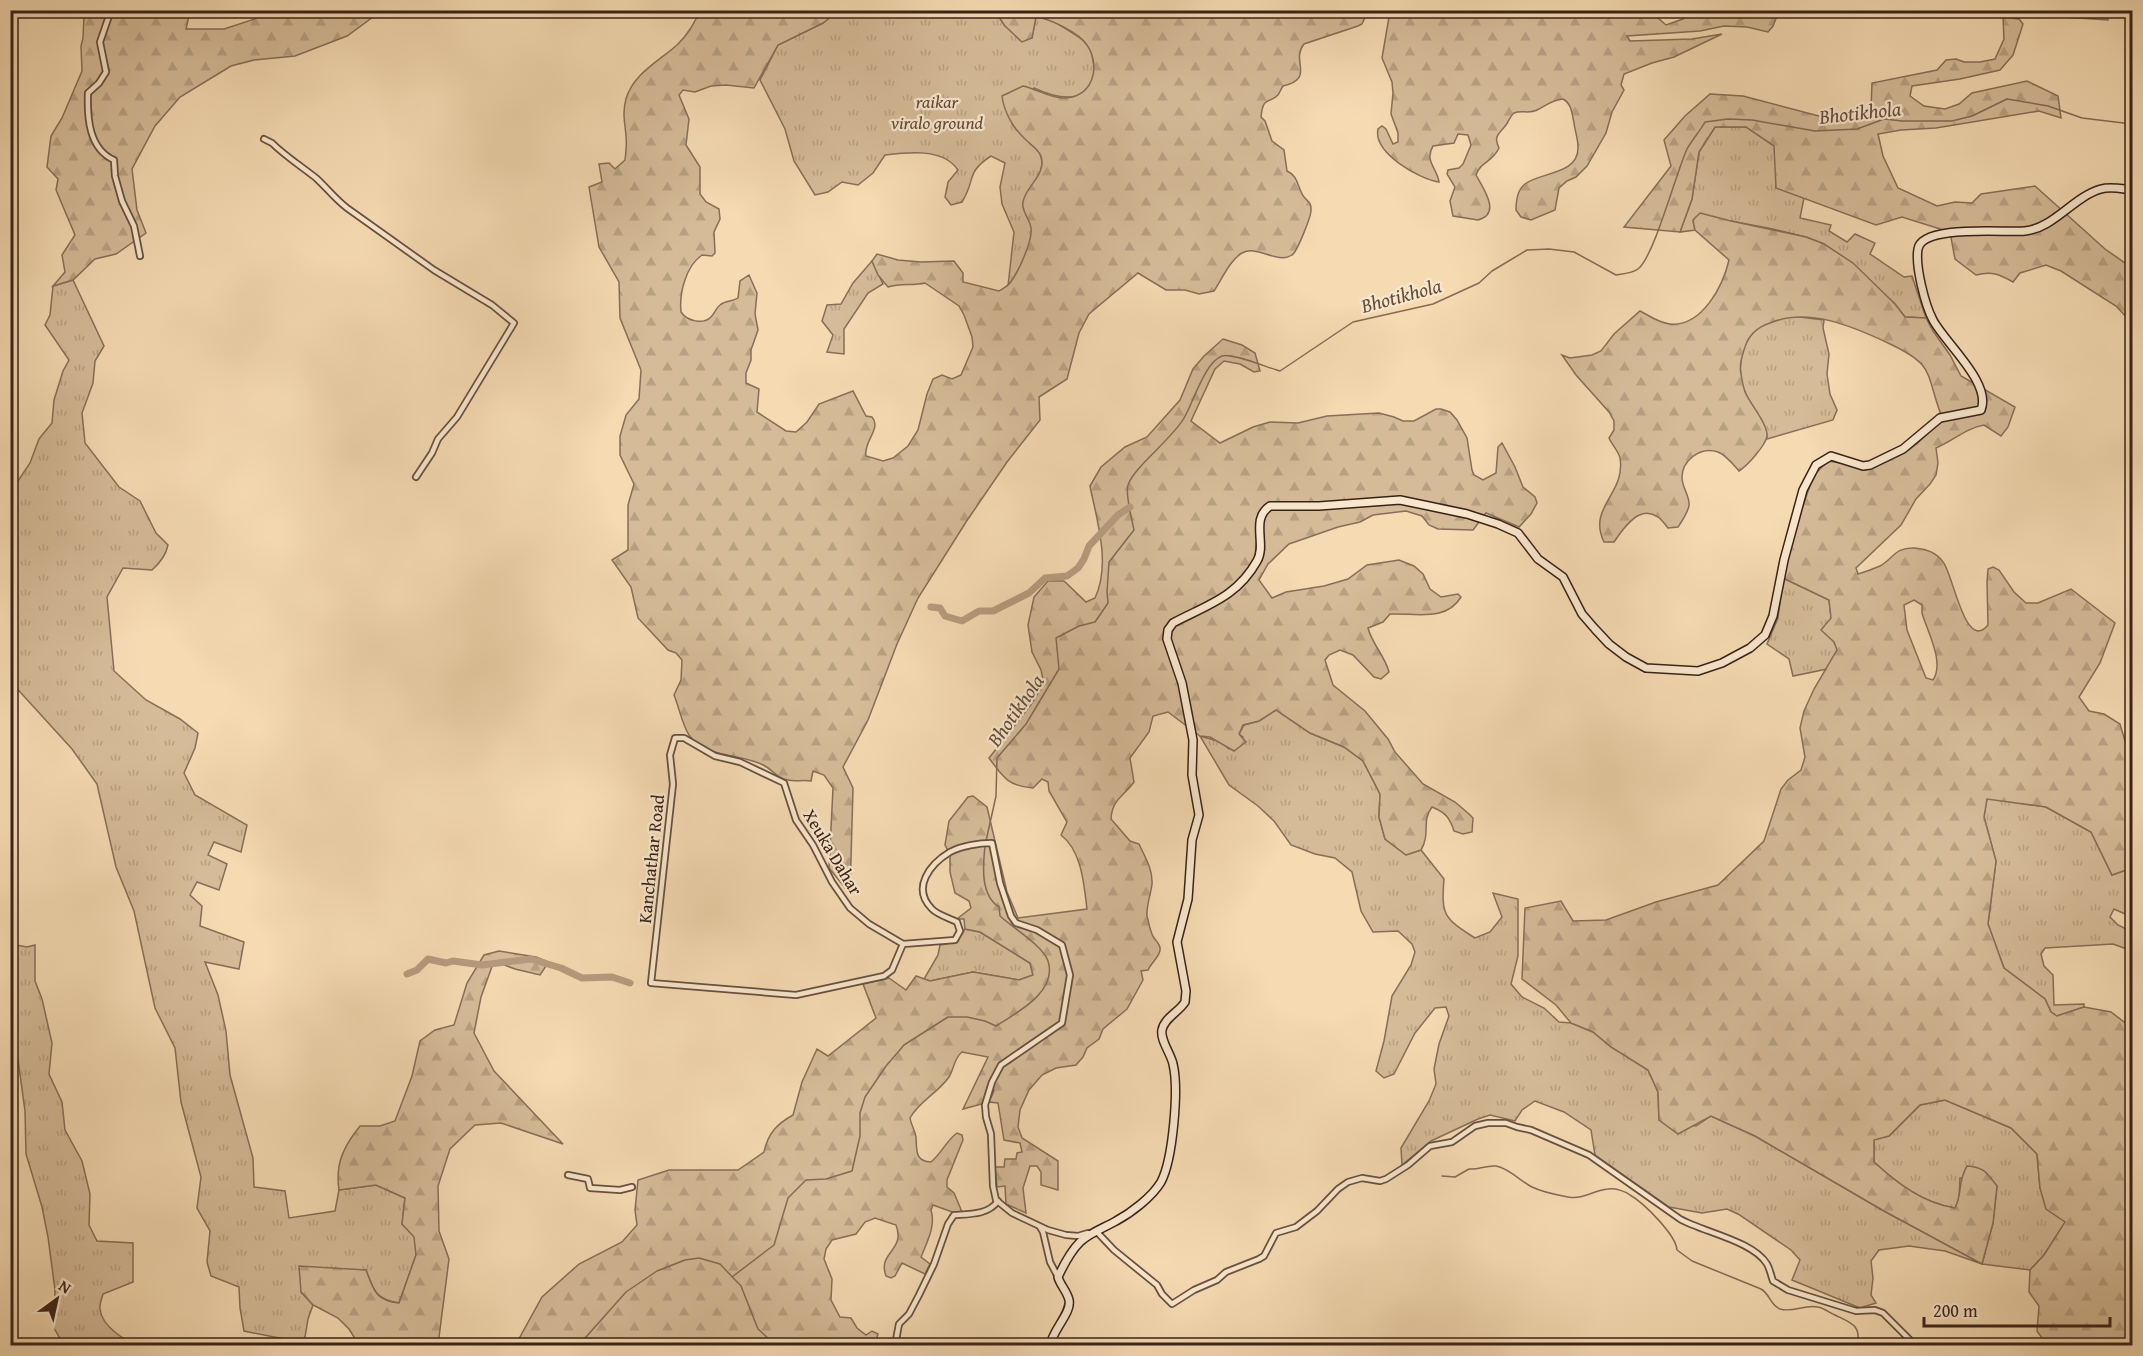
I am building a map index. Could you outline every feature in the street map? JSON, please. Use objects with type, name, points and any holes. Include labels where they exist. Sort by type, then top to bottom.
[{"type":"main road","points":[[1050,1346],[1052,1335],[1070,1302],[1058,1277],[1072,1252],[1082,1241],[1119,1219],[1151,1194],[1161,1182],[1170,1150],[1176,1098],[1176,1075],[1162,1029],[1165,1022],[1185,1002],[1178,942],[1188,899],[1192,840],[1199,815],[1192,775],[1193,740],[1182,683],[1167,639],[1168,630],[1173,623],[1227,596],[1249,575],[1259,559],[1260,518],[1263,510],[1269,506],[1319,506],[1400,500],[1467,514],[1498,524],[1518,533],[1538,559],[1563,577],[1582,614],[1626,657],[1646,668],[1660,670],[1698,671],[1708,668],[1750,648],[1765,635],[1773,616],[1784,560],[1803,489],[1816,465],[1831,456],[1857,465],[1870,465],[1903,449],[1940,418],[1981,410],[1983,398],[1978,384],[1933,320],[1919,266],[1920,243],[1932,235],[2026,231],[2037,228],[2090,193],[2102,189],[2133,190]]},
{"type":"street","points":[[111,10],[100,42],[106,72],[99,83],[88,93],[87,110],[90,133],[103,155],[114,160],[115,176],[122,201],[134,226],[140,256]]},
{"type":"street","points":[[264,139],[317,179],[333,197],[347,208],[434,270],[492,305],[514,323],[457,417],[438,439],[432,453],[416,477]]},
{"type":"street","name":"Kanchathar Road","points":[[784,783],[740,762],[715,756],[684,738],[675,738],[670,755],[673,784],[651,983],[802,994],[884,976],[892,970],[903,944]]},
{"type":"street","name":"Xeuka Dahar","points":[[784,783],[796,820],[813,844],[832,882],[850,908],[869,924],[903,944]]},
{"type":"street","points":[[903,944],[955,940],[960,931],[957,922],[931,908],[921,885],[929,868],[952,851],[980,843],[992,843],[1000,883],[1011,916],[1016,923],[1037,930],[1062,945],[1070,975],[1062,1023],[1001,1065],[988,1093],[986,1117],[991,1134],[993,1186],[996,1200],[1012,1213],[1066,1235],[1078,1236],[1096,1231],[1114,1250],[1157,1285],[1172,1305],[1194,1290],[1217,1280],[1226,1272],[1264,1256],[1276,1233],[1296,1227],[1348,1182],[1362,1178],[1380,1181],[1386,1179],[1408,1165],[1430,1146],[1452,1142],[1475,1126],[1506,1123],[1538,1132],[1588,1155],[1680,1219],[1731,1239],[1753,1251],[1768,1265],[1773,1281],[1788,1290],[1856,1311],[1875,1310],[1882,1313],[1916,1346]]},
{"type":"street","points":[[568,1175],[588,1179],[590,1188],[620,1190],[632,1187]]},
{"type":"street","points":[[896,1340],[899,1324],[909,1314],[934,1264],[948,1224],[954,1215],[971,1215],[992,1208],[998,1201]]},
{"type":"street","points":[[1038,1224],[1043,1232],[1050,1262],[1058,1277]]},
{"type":"green space","points":[[365,10],[377,14],[347,36],[295,56],[254,60],[231,66],[180,97],[155,126],[132,169],[137,210],[146,233],[116,254],[95,259],[73,280],[53,286],[65,272],[62,255],[75,235],[56,190],[58,179],[47,167],[51,136],[62,118],[82,71],[81,46],[86,11],[190,11],[186,29],[224,29],[255,19],[259,11]]},
{"type":"green space","name":"raikar viralo ground","points":[[838,10],[995,11],[1005,26],[1032,38],[1036,17],[1052,21],[1066,29],[1083,40],[1089,48],[1094,68],[1093,81],[1088,89],[1073,97],[1063,97],[1034,88],[1012,124],[1038,151],[1042,167],[1026,194],[1023,204],[1032,231],[1030,244],[1020,267],[1008,286],[1014,232],[1002,204],[1000,187],[1005,163],[991,156],[983,162],[974,172],[962,202],[951,205],[945,197],[948,182],[958,170],[952,163],[935,155],[904,153],[885,155],[873,173],[858,185],[842,182],[828,192],[815,195],[794,161],[785,129],[760,80],[778,45],[823,23]]},
{"type":"green space","points":[[700,11],[838,11],[823,23],[778,45],[754,88],[711,86],[695,92],[683,90],[679,95],[689,119],[686,145],[700,167],[700,194],[706,202],[719,209],[720,219],[714,232],[715,253],[712,256],[702,255],[696,260],[685,280],[681,297],[681,312],[687,318],[695,321],[708,319],[724,302],[738,298],[740,281],[749,275],[757,293],[755,314],[758,330],[751,350],[746,383],[759,389],[757,412],[786,431],[796,432],[807,422],[819,404],[853,391],[866,416],[872,417],[875,426],[867,446],[866,456],[883,461],[893,458],[908,446],[918,430],[933,379],[942,375],[952,379],[961,375],[973,347],[972,337],[959,306],[925,283],[888,287],[878,275],[872,261],[877,254],[898,260],[954,261],[963,273],[963,282],[999,291],[1008,286],[1021,264],[1030,240],[1031,228],[1023,209],[1023,202],[1039,174],[1042,163],[1038,151],[1013,125],[1002,96],[1023,86],[1053,97],[1073,97],[1087,87],[1094,72],[1094,63],[1087,45],[1071,32],[1049,20],[1036,17],[1032,38],[1022,42],[1005,26],[995,11],[1368,11],[1362,24],[1304,44],[1300,50],[1301,68],[1298,78],[1293,83],[1283,86],[1275,98],[1267,101],[1263,106],[1261,117],[1265,121],[1272,141],[1284,150],[1287,171],[1294,176],[1310,205],[1311,213],[1307,225],[1292,255],[1280,258],[1254,251],[1242,253],[1230,265],[1214,291],[1199,294],[1185,290],[1166,290],[1138,273],[1089,314],[1079,333],[1067,379],[1039,397],[1040,420],[1007,462],[918,598],[897,644],[868,720],[843,767],[853,788],[850,894],[829,868],[833,788],[824,775],[813,771],[811,781],[788,780],[756,762],[714,752],[696,743],[682,721],[674,695],[681,680],[682,660],[676,653],[668,650],[638,618],[631,587],[612,560],[628,550],[628,505],[634,484],[620,455],[620,436],[626,415],[639,399],[641,370],[620,318],[619,282],[599,247],[589,187],[602,182],[599,164],[609,163],[615,169],[625,160],[624,109],[629,90],[634,82],[681,41]]},
{"type":"green space","points":[[1390,11],[1650,11],[1666,25],[1683,19],[1693,11],[1775,11],[1777,16],[1768,32],[1747,27],[1724,26],[1700,31],[1627,36],[1630,41],[1692,39],[1722,34],[1674,57],[1624,74],[1621,85],[1624,90],[1612,112],[1606,133],[1587,166],[1576,177],[1559,188],[1555,210],[1531,220],[1521,217],[1516,210],[1520,189],[1532,180],[1566,168],[1577,156],[1578,141],[1571,110],[1563,99],[1534,111],[1514,113],[1498,135],[1499,148],[1496,153],[1480,167],[1476,175],[1486,193],[1490,207],[1485,217],[1478,220],[1453,216],[1450,201],[1455,187],[1447,174],[1448,170],[1459,168],[1463,164],[1471,145],[1468,135],[1458,134],[1454,143],[1433,146],[1430,160],[1439,182],[1420,176],[1399,163],[1390,156],[1378,138],[1378,129],[1382,126],[1386,129],[1393,144],[1398,142],[1398,133],[1391,114],[1392,82],[1382,58]]},
{"type":"green space","points":[[2025,11],[2107,11],[2108,20],[2047,16]]},
{"type":"green space","points":[[2003,17],[2019,19],[2023,24],[2013,55],[2000,70],[1912,86],[1910,96],[1924,106],[1945,109],[1959,104],[1972,93],[2027,81],[2058,96],[2061,118],[2039,111],[1936,128],[1878,134],[1883,156],[1898,188],[1937,206],[1955,202],[1972,203],[1981,194],[2035,186],[2105,249],[2132,268],[2132,323],[2116,306],[2061,271],[2046,265],[2020,273],[2013,282],[1995,274],[1976,275],[1955,259],[1950,232],[1902,217],[1876,225],[1776,188],[1774,146],[1746,127],[1715,127],[1699,152],[1692,199],[1680,232],[1624,227],[1671,166],[1664,140],[1685,116],[1710,94],[1743,96],[1834,120],[1871,110],[1872,83],[1937,70],[1946,60],[1980,62],[1995,59],[2004,39]]},
{"type":"green space","points":[[1715,127],[1746,127],[1774,146],[1794,147],[1776,187],[1804,198],[1800,218],[1831,225],[1829,231],[1847,242],[1855,234],[1875,243],[1870,254],[1904,277],[1912,276],[1926,318],[1905,317],[1895,304],[1824,244],[1806,237],[1731,221],[1693,221],[1695,230],[1680,232],[1692,199],[1699,152]]},
{"type":"green space","points":[[1700,213],[1806,237],[1824,244],[1853,263],[1895,304],[1905,317],[1926,318],[1961,376],[2015,407],[2008,427],[2001,436],[1984,425],[1971,429],[1936,448],[1938,463],[1936,475],[1916,499],[1901,525],[1856,568],[1858,574],[1880,566],[1903,549],[1927,550],[1943,562],[1966,620],[1973,629],[1980,631],[1988,625],[1988,569],[1993,567],[1999,570],[2014,592],[2026,603],[2038,603],[2071,589],[2115,623],[2100,663],[2079,697],[2089,711],[2104,714],[2120,724],[2125,741],[2132,750],[2132,868],[2112,875],[2091,832],[2046,807],[1987,799],[1984,817],[1996,861],[1988,924],[2004,968],[2045,999],[2051,1012],[2057,1016],[2084,1007],[2111,1012],[2132,1028],[2132,1345],[2047,1345],[2037,1331],[2039,1306],[2029,1292],[2030,1270],[2044,1255],[2065,1222],[2046,1209],[2040,1188],[2037,1154],[2011,1128],[1945,1100],[1920,1105],[1889,1136],[1874,1140],[1874,1162],[1892,1178],[1932,1202],[1955,1208],[1967,1166],[1985,1172],[1997,1186],[1993,1223],[1982,1264],[1884,1211],[1755,1136],[1711,1116],[1678,1134],[1659,1120],[1658,1092],[1648,1070],[1611,1047],[1593,1032],[1571,1023],[1556,1005],[1522,979],[1525,908],[1561,901],[1573,921],[1606,920],[1656,902],[1718,885],[1764,841],[1781,789],[1801,770],[1805,757],[1800,728],[1804,711],[1837,650],[1834,642],[1821,630],[1831,618],[1829,600],[1783,578],[1799,516],[1814,475],[1828,461],[1865,470],[1889,461],[1909,450],[1925,436],[1941,415],[1926,371],[1914,357],[1903,351],[1860,330],[1830,321],[1799,317],[1770,323],[1758,329],[1749,338],[1741,364],[1745,392],[1767,431],[1766,440],[1760,450],[1739,471],[1727,457],[1718,452],[1698,453],[1688,461],[1683,472],[1682,479],[1689,506],[1678,527],[1668,528],[1653,514],[1645,513],[1632,520],[1614,542],[1604,542],[1600,530],[1600,519],[1618,481],[1620,471],[1620,458],[1609,438],[1614,430],[1614,421],[1562,355],[1570,358],[1592,355],[1601,351],[1614,334],[1640,311],[1658,321],[1670,324],[1692,319],[1701,312],[1722,281],[1729,260],[1695,230],[1693,220]],"holes":[[[1914,600],[1922,605],[1922,613],[1936,656],[1936,673],[1933,680],[1926,678],[1907,630],[1904,605]]]},
{"type":"green space","points":[[872,261],[883,284],[868,293],[844,329],[844,354],[827,352],[833,335],[822,321],[827,305],[841,304],[853,283]]},
{"type":"green space","points":[[73,280],[104,346],[95,361],[93,383],[82,413],[85,443],[119,487],[140,501],[156,533],[168,545],[162,559],[152,570],[123,568],[107,597],[114,671],[146,700],[180,719],[198,733],[195,748],[184,773],[195,795],[247,825],[241,852],[214,842],[208,855],[227,864],[219,890],[197,882],[190,895],[202,906],[200,926],[244,942],[239,969],[205,962],[218,995],[226,1031],[230,1075],[253,1158],[254,1187],[285,1191],[289,1218],[335,1211],[339,1190],[376,1185],[405,1198],[402,1224],[415,1237],[416,1255],[399,1303],[385,1299],[376,1293],[366,1270],[301,1292],[313,1305],[304,1343],[244,1331],[239,1287],[211,1276],[207,1262],[210,1231],[197,1208],[201,1177],[181,1102],[175,1048],[155,1008],[134,911],[116,867],[97,784],[72,749],[11,682],[11,496],[14,487],[30,463],[39,439],[52,423],[54,400],[69,360],[45,325],[50,315],[53,286]]},
{"type":"green space","points":[[1791,316],[1824,320],[1823,328],[1829,354],[1827,374],[1830,394],[1837,410],[1833,420],[1767,439],[1762,422],[1743,386],[1742,357],[1748,340],[1761,326]]},
{"type":"green space","points":[[1223,339],[1242,345],[1255,353],[1260,371],[1254,372],[1240,364],[1224,361],[1215,369],[1191,421],[1220,443],[1253,427],[1270,422],[1298,423],[1327,416],[1379,413],[1403,421],[1414,421],[1436,409],[1441,409],[1450,412],[1467,438],[1474,475],[1483,480],[1496,473],[1498,447],[1502,443],[1523,487],[1535,497],[1537,503],[1519,527],[1486,513],[1473,530],[1438,529],[1429,525],[1422,516],[1406,511],[1373,515],[1360,522],[1289,544],[1268,564],[1259,580],[1272,598],[1286,592],[1324,586],[1348,579],[1367,565],[1399,560],[1414,566],[1423,574],[1430,589],[1441,597],[1458,594],[1461,597],[1455,605],[1439,613],[1390,614],[1383,622],[1368,628],[1389,672],[1381,679],[1374,677],[1353,655],[1340,650],[1329,655],[1325,660],[1333,685],[1365,711],[1388,739],[1395,752],[1423,784],[1455,802],[1473,818],[1472,832],[1463,834],[1454,831],[1446,816],[1432,807],[1427,817],[1424,844],[1421,850],[1406,855],[1385,839],[1379,817],[1380,794],[1363,761],[1344,747],[1310,733],[1276,710],[1259,721],[1243,725],[1239,734],[1246,742],[1234,751],[1210,737],[1200,736],[1168,712],[1153,716],[1149,732],[1130,758],[1134,782],[1116,802],[1111,819],[1130,841],[1139,844],[1148,864],[1152,884],[1147,916],[1160,952],[1148,970],[1141,971],[1143,980],[1127,1009],[1103,1029],[1099,1039],[1087,1048],[1076,1065],[1056,1068],[1042,1075],[1029,1090],[1020,1110],[1018,1127],[1022,1138],[1058,1161],[1058,1190],[1041,1185],[1041,1172],[1037,1166],[1030,1166],[1023,1188],[1026,1213],[1006,1204],[1005,1186],[997,1187],[995,1167],[1004,1167],[1005,1159],[1016,1159],[1017,1153],[1022,1152],[1020,1143],[1004,1140],[998,1103],[989,1102],[994,1091],[988,1085],[982,1104],[963,1109],[988,1057],[962,1052],[957,1057],[949,1077],[910,1118],[919,1157],[926,1161],[931,1162],[957,1133],[962,1135],[963,1140],[947,1180],[947,1187],[954,1193],[962,1212],[955,1213],[933,1205],[932,1228],[921,1257],[930,1264],[925,1274],[902,1263],[895,1276],[891,1278],[886,1276],[885,1262],[895,1246],[898,1234],[896,1225],[875,1218],[865,1222],[856,1234],[832,1240],[826,1249],[824,1259],[832,1279],[831,1300],[840,1317],[851,1318],[857,1328],[866,1335],[872,1331],[878,1334],[875,1345],[515,1346],[542,1297],[579,1264],[622,1242],[637,1225],[635,1210],[638,1180],[669,1170],[738,1170],[764,1152],[774,1130],[793,1115],[802,1082],[817,1049],[828,1056],[876,1018],[863,984],[889,978],[906,990],[916,976],[930,981],[973,972],[1019,980],[1033,975],[1030,963],[980,932],[965,929],[964,919],[957,919],[971,908],[969,901],[955,893],[950,872],[950,855],[945,845],[949,821],[968,797],[973,796],[987,807],[1007,892],[1018,918],[1087,909],[1078,859],[1074,850],[1061,835],[1067,822],[1049,791],[1048,782],[1042,779],[1033,788],[1012,783],[1002,775],[989,758],[1030,706],[1044,684],[1041,670],[1032,652],[1028,625],[1034,597],[1048,581],[1064,581],[1086,602],[1095,598],[1100,585],[1101,542],[1090,486],[1101,467],[1125,447],[1147,437],[1180,400],[1193,369]]},
{"type":"green space","points":[[1783,578],[1829,600],[1834,642],[1838,650],[1827,669],[1793,676],[1789,659],[1767,644],[1778,618]]},
{"type":"green space","points":[[1276,710],[1310,733],[1344,747],[1363,761],[1380,794],[1379,817],[1385,839],[1406,855],[1421,850],[1444,879],[1444,909],[1457,926],[1475,938],[1490,932],[1502,917],[1493,893],[1518,899],[1518,956],[1511,984],[1522,997],[1544,1008],[1559,1022],[1571,1023],[1593,1032],[1611,1047],[1648,1070],[1658,1092],[1659,1120],[1696,1126],[1711,1116],[1755,1136],[1884,1211],[1982,1264],[1945,1251],[1909,1246],[1879,1250],[1871,1261],[1873,1278],[1871,1295],[1876,1303],[1860,1308],[1792,1280],[1800,1260],[1791,1250],[1738,1214],[1727,1209],[1702,1213],[1669,1207],[1595,1155],[1591,1130],[1564,1112],[1535,1101],[1522,1110],[1515,1121],[1490,1115],[1478,1119],[1431,1141],[1402,1165],[1401,1148],[1429,1101],[1436,1084],[1434,1069],[1439,1044],[1449,1016],[1446,1007],[1435,1008],[1415,1033],[1394,1074],[1384,1078],[1376,1071],[1392,996],[1411,965],[1415,952],[1412,944],[1398,931],[1373,932],[1361,911],[1352,872],[1335,858],[1315,854],[1291,845],[1274,821],[1229,785],[1200,736],[1221,742],[1229,749],[1243,737],[1239,734],[1244,725],[1259,721]]},
{"type":"green space","points":[[1987,798],[2046,807],[2091,832],[2112,875],[2132,868],[2132,917],[2114,909],[2110,917],[2118,925],[2132,932],[2132,951],[2113,944],[2045,948],[2041,954],[2044,966],[2053,975],[2054,1005],[2084,1004],[2084,1007],[2057,1016],[2051,1012],[2045,999],[2004,968],[1988,924],[1996,861],[1984,817]]},
{"type":"green space","points":[[965,929],[980,932],[1030,963],[1033,975],[1019,980],[973,972],[930,981],[924,979],[938,955],[940,945],[955,941]]},
{"type":"green space","points":[[10,944],[27,947],[35,945],[35,981],[42,999],[52,1043],[49,1074],[62,1102],[65,1130],[82,1161],[90,1194],[89,1225],[97,1241],[133,1243],[133,1282],[103,1294],[100,1306],[102,1316],[115,1332],[139,1345],[69,1345],[62,1342],[54,1328],[55,1290],[48,1237],[42,1207],[26,1154],[25,1111],[18,1060],[11,1045]]},
{"type":"green space","points":[[499,951],[536,957],[546,961],[546,966],[540,975],[494,961],[481,997],[474,1033],[494,1071],[563,1144],[501,1123],[475,1125],[450,1149],[438,1186],[439,1231],[449,1259],[438,1345],[359,1345],[349,1329],[338,1318],[313,1305],[301,1292],[299,1266],[366,1270],[377,1294],[385,1300],[399,1303],[416,1255],[414,1237],[402,1224],[405,1198],[376,1185],[339,1190],[338,1171],[342,1155],[360,1126],[380,1126],[395,1121],[412,1076],[420,1041],[435,1030],[454,1025],[467,983],[484,955]]},
{"type":"green space","points":[[1945,1100],[2011,1128],[2037,1154],[2040,1188],[2066,1222],[2044,1255],[2030,1270],[1982,1264],[1993,1223],[1997,1186],[1960,1178],[1959,1200],[1955,1208],[1922,1197],[1892,1178],[1874,1162],[1874,1139],[1889,1136],[1920,1105]]},
{"type":"waterway","name":"Bhotikhola","points":[[986,841],[996,796],[997,758],[1026,724],[1059,669],[1056,638],[1079,626],[1095,622],[1108,603],[1109,562],[1134,530],[1127,489],[1131,478],[1179,426],[1205,374],[1210,366],[1222,356],[1233,356],[1280,371],[1353,322],[1433,304],[1479,283],[1492,271],[1527,250],[1549,249],[1574,252],[1616,275],[1636,270],[1651,249],[1687,149],[1705,122],[1728,119],[1752,120],[1815,131],[1857,129],[1884,119],[1952,121],[1972,116],[2007,99],[2048,106],[2082,118],[2132,124]]},
{"type":"waterway","points":[[931,607],[940,608],[945,616],[962,621],[979,611],[993,611],[1029,593],[1045,578],[1067,576],[1078,568],[1089,546],[1118,515],[1130,507]]},
{"type":"waterway","name":"Bhotikhola","points":[[732,1277],[774,1245],[788,1198],[806,1180],[826,1179],[852,1171],[860,1136],[860,1113],[865,1097],[886,1066],[904,1045],[948,1017],[967,1017],[996,1026],[1024,1008],[1041,992],[1047,982],[1049,972],[1045,955],[1034,943],[1000,916],[999,907],[989,895],[984,879],[985,846]]},
{"type":"waterway","points":[[407,974],[417,970],[428,959],[446,963],[453,961],[482,965],[531,959],[561,968],[582,978],[612,977],[630,983]]},
{"type":"waterway","points":[[1442,1176],[1455,1177],[1469,1169],[1496,1166],[1505,1169],[1536,1189],[1573,1198],[1608,1189],[1623,1191],[1651,1212],[1671,1236],[1677,1250],[1692,1261],[1761,1289],[1780,1309],[1818,1307],[1846,1320],[1854,1326],[1858,1333],[1857,1346]]},
{"type":"waterway","points":[[578,1346],[626,1292],[657,1271],[685,1260],[699,1258],[720,1264],[741,1286],[758,1329],[770,1340],[782,1346]]}]
